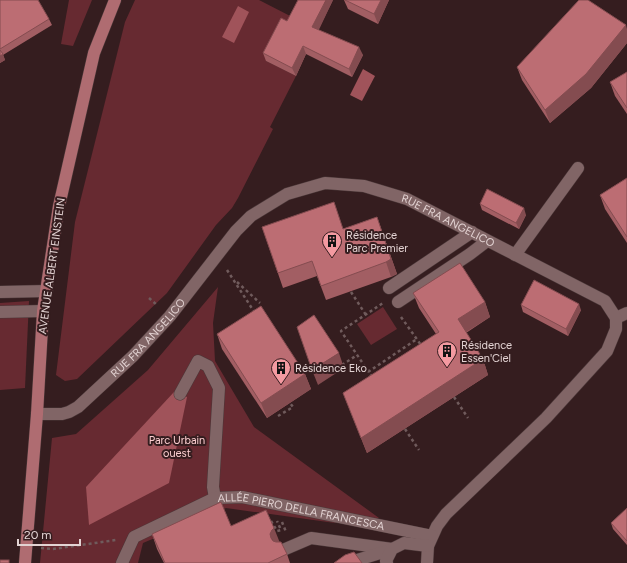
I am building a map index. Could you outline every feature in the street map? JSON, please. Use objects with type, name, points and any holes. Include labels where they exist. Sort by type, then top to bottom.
[{"type":"main road","name":"AVENUE ALBERT EINSTEIN","points":[[25,563],[37,414],[43,311],[59,206],[94,52],[115,0]]},
{"type":"street","points":[[515,255],[578,168]]},
{"type":"street","name":"RUE FRA ANGELICO","points":[[37,414],[62,414],[78,407],[138,351],[170,316],[217,254],[251,216],[287,194],[325,183],[364,186],[407,199],[605,302],[619,325]]},
{"type":"street","points":[[389,288],[472,232]]},
{"type":"street","points":[[396,304],[487,241]]},
{"type":"street","points":[[0,292],[47,291]]},
{"type":"street","points":[[0,312],[43,311]]},
{"type":"street","points":[[427,563],[430,541],[446,514],[546,418],[607,351],[619,325],[627,313]]},
{"type":"street","points":[[180,394],[198,361],[208,366],[219,388],[213,487],[214,498]]},
{"type":"street","name":"ALLÉE PIERO DELLA FRANCESCA","points":[[134,537],[214,498],[242,497],[430,541]]},
{"type":"street","points":[[122,563],[134,537]]},
{"type":"street","points":[[283,550],[311,538],[392,549]]},
{"type":"street","points":[[351,563],[392,549],[404,543],[430,541]]},
{"type":"street","points":[[387,563],[386,561],[392,549]]},
{"type":"path","points":[[217,254],[258,317]]},
{"type":"path","points":[[234,279],[260,303]]},
{"type":"path","points":[[351,292],[366,315]]},
{"type":"path","points":[[373,378],[341,331],[389,299],[396,304],[424,350]]},
{"type":"path","points":[[368,372],[417,339]]},
{"type":"path","points":[[420,345],[426,341]]},
{"type":"path","points":[[342,365],[357,355]]},
{"type":"path","points":[[454,397],[468,418]]},
{"type":"path","points":[[278,416],[293,407],[290,403]]},
{"type":"path","points":[[405,429],[419,450]]},
{"type":"path","points":[[53,549],[134,537]]},
{"type":"green space","points":[[69,0],[92,0],[73,46],[61,44]]},
{"type":"green space","points":[[135,0],[259,0],[296,19],[284,27],[266,61],[296,76],[270,127],[273,129],[232,208],[216,225],[167,293],[77,379],[65,381],[56,375],[75,222],[125,22]]},
{"type":"green space","name":"Parc Urbain ouest","points":[[218,287],[213,323],[215,361],[254,427],[379,518],[335,523],[226,508],[143,543],[138,563],[40,563],[52,438],[76,434],[148,370]]},
{"type":"green space","points":[[29,301],[25,388],[0,390],[0,303]]},
{"type":"green space","points":[[383,307],[397,329],[371,345],[357,324]]},
{"type":"shaded area","points":[[238,6],[249,12],[234,43],[222,37]]},
{"type":"shaded area","points":[[363,69],[375,76],[362,101],[350,95]]},
{"type":"shaded area","points":[[174,392],[187,397],[169,483],[89,525],[86,487]]},
{"type":"building","points":[[0,0],[38,0],[49,19],[0,49]]},
{"type":"building","points":[[298,0],[326,0],[312,27],[359,47],[349,69],[303,46],[292,68],[263,53],[281,18],[287,21]]},
{"type":"building","points":[[345,0],[381,0],[374,14]]},
{"type":"building","points":[[579,0],[588,0],[626,25],[586,74],[545,110],[517,67]]},
{"type":"building","points":[[627,72],[627,108],[610,82]]},
{"type":"building","points":[[627,178],[627,237],[600,195]]},
{"type":"building","points":[[487,189],[524,208],[516,223],[480,204]]},
{"type":"building","name":"Résidence Parc Premier","points":[[334,202],[343,229],[377,217],[391,259],[321,286],[312,261],[278,273],[262,227]]},
{"type":"building","name":"Résidence Essen'Ciel","points":[[460,263],[485,302],[458,319],[483,359],[361,438],[343,393],[439,332],[413,293]]},
{"type":"building","points":[[534,280],[579,304],[566,329],[521,305]]},
{"type":"building","points":[[261,306],[305,374],[261,403],[217,334]]},
{"type":"building","points":[[314,315],[339,353],[312,370],[297,327]]},
{"type":"building","points":[[221,502],[231,526],[266,510],[274,528],[270,534],[271,538],[273,541],[281,542],[287,554],[268,563],[165,563],[152,534]]},
{"type":"building","points":[[627,508],[627,541],[611,523]]},
{"type":"building","points":[[354,552],[362,563],[334,563],[345,555]]},
{"type":"building","points":[[0,560],[9,560],[9,563],[0,563]]},
{"type":"place","name":"Résidence Parc Premier","points":[[332,258]]},
{"type":"place","name":"Résidence Essen'Ciel","points":[[447,368]]},
{"type":"place","name":"Résidence Eko","points":[[281,385]]}]
